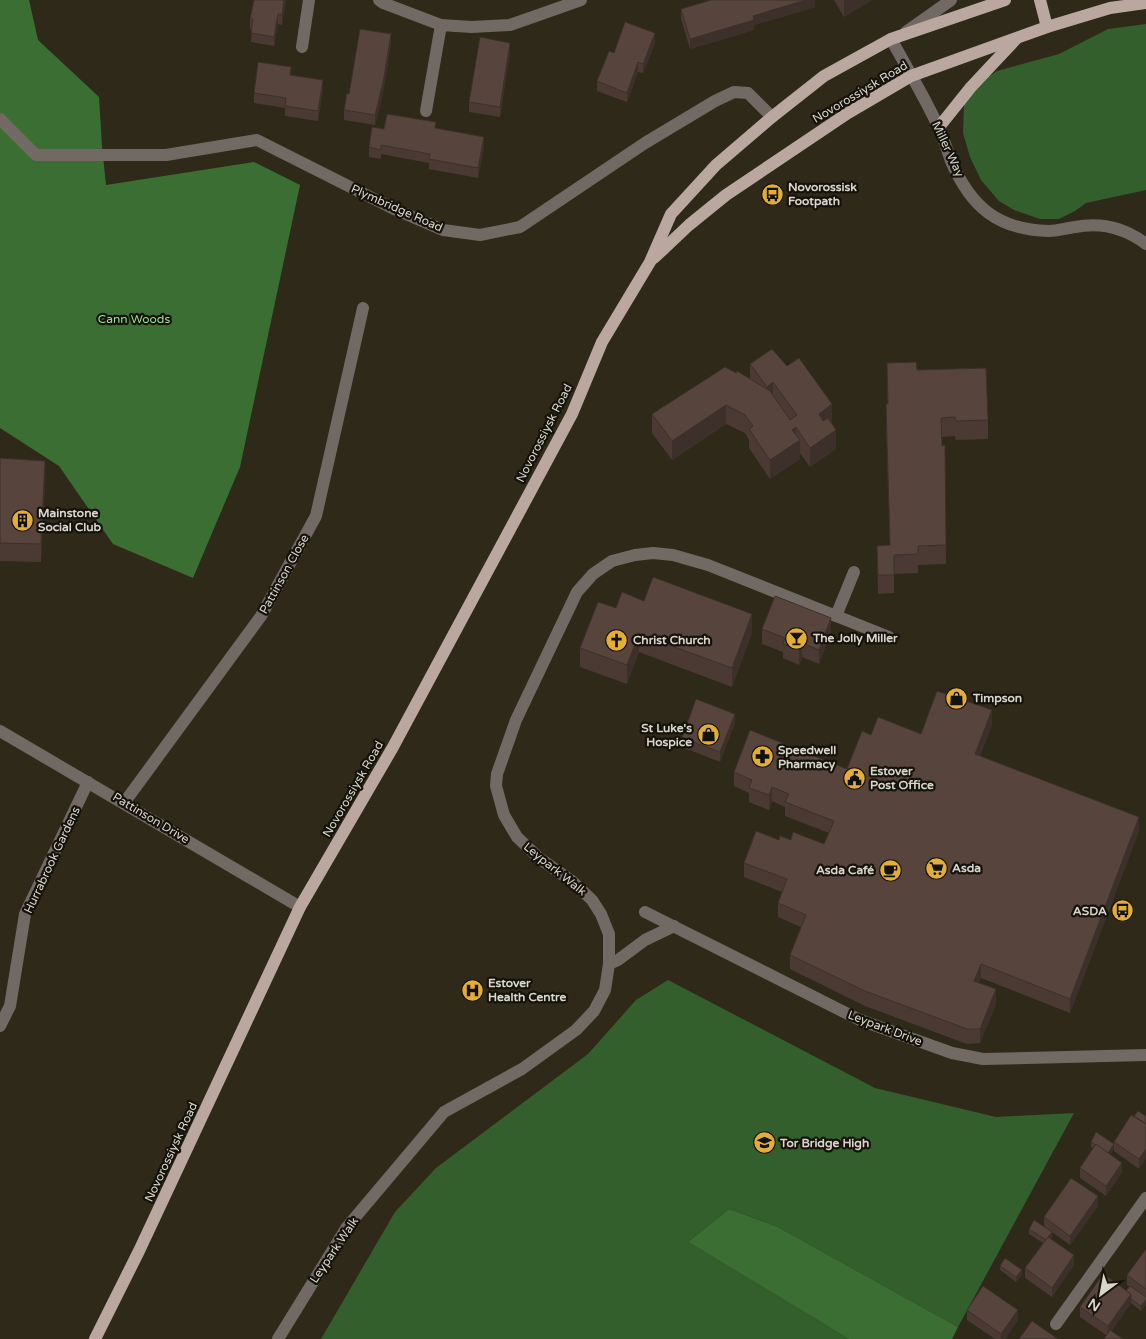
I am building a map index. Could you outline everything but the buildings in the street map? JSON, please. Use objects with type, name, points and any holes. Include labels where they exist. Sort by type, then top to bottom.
[{"type":"main road","name":"Novorossiysk Road","points":[[95,1339],[139,1251],[300,907],[393,747],[572,414],[602,342],[650,262],[671,214],[716,165],[824,76],[897,37],[1005,0]]},
{"type":"main road","points":[[1040,0],[1047,27]]},
{"type":"main road","name":"Novorossiysk Road","points":[[650,262],[689,225],[726,195],[848,113],[911,76],[1047,27],[1110,8],[1146,3]]},
{"type":"main road","points":[[939,127],[971,87],[1018,38]]},
{"type":"street","points":[[302,47],[309,0]]},
{"type":"street","points":[[379,0],[441,25],[471,27],[510,25],[580,0]]},
{"type":"street","points":[[897,37],[950,0]]},
{"type":"street","points":[[426,110],[441,25]]},
{"type":"street","name":"Miller Way","points":[[897,37],[911,76],[939,127],[952,163],[973,199],[990,216],[1014,226],[1035,231],[1054,231],[1077,226],[1102,225],[1126,231],[1146,244]]},
{"type":"street","name":"Plymbridge Road","points":[[0,118],[36,154],[166,156],[257,140],[434,227],[480,235],[520,227],[645,143],[715,101],[734,92],[748,93],[772,117]]},
{"type":"street","name":"Pattinson Close","points":[[124,803],[262,616],[316,516],[363,308]]},
{"type":"street","name":"Leypark Walk","points":[[278,1339],[347,1227],[444,1112],[522,1069],[576,1030],[594,1011],[605,990],[609,964],[608,934],[601,914],[592,900],[573,882],[539,858],[517,837],[504,815],[496,786],[497,774],[516,720],[577,592],[593,574],[612,561],[635,555],[674,555],[708,565],[889,638]]},
{"type":"street","points":[[836,616],[854,572]]},
{"type":"street","name":"Pattinson Drive","points":[[0,731],[300,907]]},
{"type":"street","name":"Hurrabrook Gardens","points":[[0,1026],[10,1006],[25,914],[88,782]]},
{"type":"street","name":"Leypark Drive","points":[[645,912],[860,1020],[952,1053],[983,1058],[1146,1055]]},
{"type":"street","points":[[609,964],[618,960],[645,940],[674,926]]},
{"type":"street","points":[[1056,1324],[1146,1198]]},
{"type":"green space","name":"Cann Woods","points":[[0,0],[29,0],[38,40],[99,97],[106,185],[254,162],[300,185],[240,467],[193,578],[113,544],[59,466],[0,428]]},
{"type":"green space","points":[[1146,24],[1146,190],[1086,203],[1059,219],[1040,219],[1014,210],[999,201],[981,180],[970,157],[963,133],[964,103],[971,88],[997,71],[1059,54],[1108,29]]},
{"type":"green space","name":"Tor Bridge High","points":[[668,980],[875,1088],[996,1117],[1074,1113],[958,1327],[778,1227],[729,1209],[688,1242],[849,1339],[321,1339],[395,1212],[436,1168],[588,1054],[636,1000]]},
{"type":"green space","points":[[729,1209],[778,1227],[958,1327],[952,1339],[849,1339],[688,1242]]},
{"type":"place","name":"Novorossisk Footpath","points":[[772,194]]},
{"type":"place","name":"Mainstone Social Club","points":[[22,520]]},
{"type":"place","name":"The Jolly Miller","points":[[797,638]]},
{"type":"place","name":"Christ Church","points":[[617,640]]},
{"type":"place","name":"Timpson","points":[[957,698]]},
{"type":"place","name":"St Luke's Hospice","points":[[708,735]]},
{"type":"place","name":"Speedwell Pharmacy","points":[[762,757]]},
{"type":"place","name":"Estover Post Office","points":[[854,778]]},
{"type":"place","name":"Asda","points":[[936,868]]},
{"type":"place","name":"Asda Café","points":[[890,870]]},
{"type":"place","name":"ASDA","points":[[1123,911]]},
{"type":"place","name":"Estover Health Centre","points":[[472,990]]},
{"type":"place","name":"Tor Bridge High","points":[[764,1143]]}]
